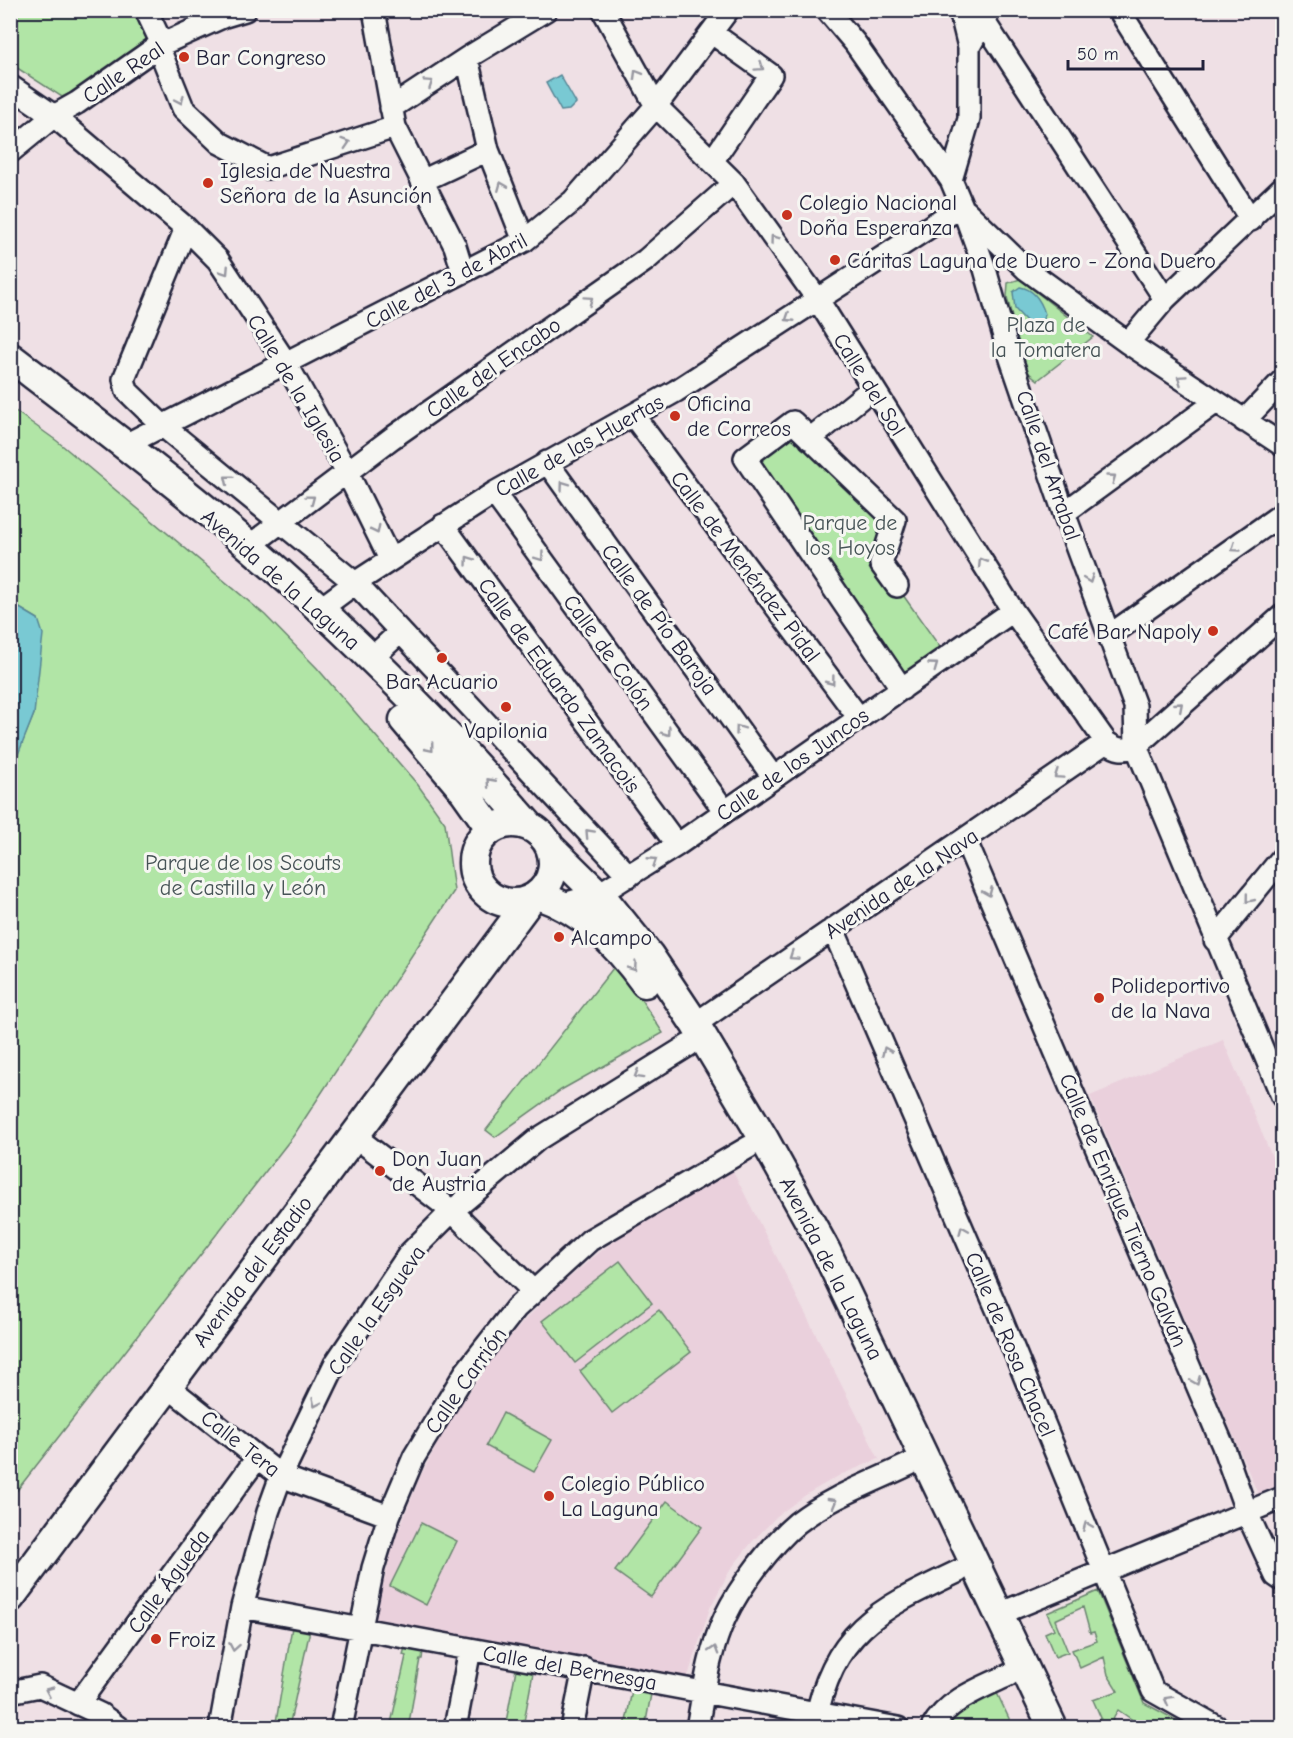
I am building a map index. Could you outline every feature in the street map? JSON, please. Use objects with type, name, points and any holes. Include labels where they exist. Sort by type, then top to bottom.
[{"type":"street","points":[[146,10],[183,108],[220,143],[268,168],[393,118],[466,58],[546,10]]},
{"type":"street","name":"Calle Real","points":[[10,152],[54,116],[77,103],[160,45],[225,16],[245,10]]},
{"type":"street","points":[[374,10],[393,118],[455,246],[463,272]]},
{"type":"street","name":"Calle del Sol","points":[[603,10],[656,106],[734,183],[818,300],[1014,611],[1106,742]]},
{"type":"street","name":"Calle del 3 de Abril","points":[[126,445],[524,241],[573,201],[656,106],[728,10]]},
{"type":"street","name":"Calle del Arrabal","points":[[827,10],[855,44],[951,180],[962,206],[986,269],[1007,346],[1064,513],[1135,706],[1136,746]]},
{"type":"street","points":[[951,180],[969,119],[969,46],[960,10]]},
{"type":"street","points":[[1119,10],[1251,220]]},
{"type":"street","points":[[969,46],[986,15],[1165,299]]},
{"type":"street","points":[[712,33],[771,75],[713,160]]},
{"type":"street","points":[[466,58],[488,150],[524,241]]},
{"type":"street","name":"Calle de la Iglesia","points":[[10,86],[54,116],[186,228],[218,260],[286,363],[347,472],[390,559]]},
{"type":"street","points":[[422,181],[488,150]]},
{"type":"street","name":"Calle del Encabo","points":[[248,547],[347,472],[646,260],[734,183]]},
{"type":"street","points":[[1128,343],[1165,299],[1251,220],[1282,188]]},
{"type":"street","points":[[962,206],[1017,259],[1128,343],[1282,445]]},
{"type":"street","name":"Calle de las Huertas","points":[[320,609],[390,559],[443,525],[547,462],[676,391],[962,206]]},
{"type":"street","name":"Avenida de la Laguna","points":[[186,228],[124,379],[127,391],[164,426],[355,583],[629,876]]},
{"type":"street","points":[[986,269],[997,262],[1017,259]]},
{"type":"street","name":"Avenida de la Laguna","points":[[10,357],[126,445],[320,609],[483,773],[529,825]]},
{"type":"street","name":"Avenida de la Laguna","points":[[10,375],[212,536],[338,648],[426,743],[491,829]]},
{"type":"street","points":[[1244,421],[1282,381]]},
{"type":"street","points":[[810,439],[873,388]]},
{"type":"street","points":[[1064,513],[1216,402]]},
{"type":"street","name":"Calle de Menéndez Pidal","points":[[633,415],[859,718]]},
{"type":"street","points":[[897,586],[881,564],[895,520],[793,422],[745,458],[902,689]]},
{"type":"street","name":"Calle de Pío Baroja","points":[[547,462],[773,777]]},
{"type":"street","name":"Calle de Colón","points":[[494,493],[724,810]]},
{"type":"street","points":[[1110,635],[1282,514]]},
{"type":"street","name":"Calle de Eduardo Zamacois","points":[[443,525],[677,844]]},
{"type":"street","name":"Calle de los Juncos","points":[[543,899],[598,894],[629,876],[1014,611]]},
{"type":"street","points":[[1106,742],[1115,748],[1125,750],[1136,746],[1282,616]]},
{"type":"street","points":[[371,659],[400,632]]},
{"type":"street","name":"Avenida de la Nava","points":[[692,1034],[833,929],[1106,742]]},
{"type":"street","points":[[1136,746],[1215,940],[1280,1080]]},
{"type":"street","points":[[511,823],[529,825],[544,838],[550,847],[553,867],[543,899],[516,903],[498,900],[488,894],[474,873],[474,854],[481,839],[491,829],[511,823]]},
{"type":"street","name":"Calle de Enrique Tierno Galván","points":[[965,839],[1209,1413],[1247,1513],[1276,1576],[1282,1580]]},
{"type":"street","name":"Avenida de la Laguna","points":[[550,847],[598,894],[649,955],[818,1273],[1034,1728]]},
{"type":"street","points":[[1215,940],[1282,858]]},
{"type":"street","points":[[488,894],[494,946]]},
{"type":"street","name":"Avenida de la Laguna","points":[[543,899],[599,930],[626,956],[692,1034],[765,1139],[826,1251],[1053,1728]]},
{"type":"street","name":"Avenida del Estadio","points":[[10,1598],[494,946],[543,899]]},
{"type":"street","name":"Calle de Rosa Chacel","points":[[833,929],[1000,1316],[1153,1691],[1219,1728]]},
{"type":"street","name":"Calle la Esgueva","points":[[220,1728],[242,1607],[268,1512],[281,1476],[335,1364],[409,1254],[452,1211],[538,1139],[692,1034]]},
{"type":"street","points":[[354,1135],[452,1211],[533,1291]]},
{"type":"street","name":"Calle Carrión","points":[[341,1728],[359,1629],[373,1568],[389,1516],[414,1457],[465,1373],[533,1291],[590,1240],[749,1147]]},
{"type":"street","name":"Calle Tera","points":[[166,1385],[281,1476],[389,1516]]},
{"type":"street","name":"Calle Águeda","points":[[78,1704],[257,1458]]},
{"type":"street","points":[[697,1728],[713,1654],[725,1616],[758,1566],[797,1523],[837,1499],[910,1464]]},
{"type":"street","points":[[999,1614],[1104,1569],[1282,1498]]},
{"type":"street","points":[[816,1721],[829,1674],[843,1647],[861,1628],[895,1602],[959,1571]]},
{"type":"street","name":"Calle del Bernesga","points":[[242,1607],[584,1668],[704,1693],[816,1721],[898,1728]]},
{"type":"street","points":[[455,1728],[470,1649]]},
{"type":"street","points":[[572,1728],[584,1668]]},
{"type":"street","points":[[932,1728],[940,1713],[954,1703],[1009,1675]]},
{"type":"street","points":[[10,1692],[40,1686],[78,1704],[119,1728]]},
{"type":"shaded area","points":[[1223,1040],[1282,1181],[1282,1483],[1258,1494],[1090,1096]]},
{"type":"shaded area","points":[[733,1171],[879,1459],[840,1475],[807,1494],[777,1516],[752,1542],[730,1570],[710,1608],[687,1679],[374,1621],[394,1542],[420,1477],[447,1425],[491,1360],[523,1322],[557,1288],[601,1251],[634,1227]]},
{"type":"green space","points":[[24,11],[137,11],[150,40],[81,88],[62,97],[11,64],[10,19]]},
{"type":"green space","name":"Plaza de la Tomatera","points":[[1020,279],[1093,337],[1038,380],[1025,370],[1007,297],[1008,283]]},
{"type":"green space","name":"Parque de los Scouts de Castilla y León","points":[[11,408],[57,441],[265,615],[317,668],[418,785],[445,823],[454,891],[294,1135],[11,1498],[10,772],[34,714],[38,619],[11,603]]},
{"type":"green space","name":"Parque de los Hoyos","points":[[793,422],[894,524],[881,564],[947,657],[906,686],[752,453]]},
{"type":"green space","points":[[617,963],[663,1033],[561,1090],[495,1137],[486,1130]]},
{"type":"green space","points":[[620,1261],[652,1303],[575,1363],[542,1321]]},
{"type":"green space","points":[[659,1310],[691,1352],[612,1413],[580,1371]]},
{"type":"green space","points":[[503,1413],[552,1440],[534,1472],[486,1446]]},
{"type":"green space","points":[[667,1501],[702,1527],[651,1597],[615,1571]]},
{"type":"green space","points":[[421,1523],[457,1541],[426,1605],[390,1586]]},
{"type":"green space","points":[[1098,1591],[1144,1703],[1189,1727],[1151,1727],[1142,1723],[1140,1725],[1118,1710],[1109,1727],[1085,1727],[1101,1718],[1093,1700],[1118,1691],[1108,1675],[1104,1657],[1080,1668],[1072,1650],[1097,1641],[1094,1632],[1090,1633],[1083,1607],[1055,1620],[1068,1652],[1055,1657],[1045,1633],[1054,1629],[1047,1613]]},
{"type":"green space","points":[[292,1627],[310,1630],[289,1727],[275,1728]]},
{"type":"green space","points":[[405,1647],[423,1651],[422,1659],[420,1659],[408,1727],[390,1728],[406,1656],[403,1655]]},
{"type":"green space","points":[[516,1669],[533,1673],[523,1727],[505,1727]]},
{"type":"green space","points":[[632,1690],[651,1694],[645,1727],[625,1727]]},
{"type":"green space","points":[[996,1691],[1013,1727],[942,1728],[960,1709]]},
{"type":"water","points":[[560,75],[576,103],[569,110],[561,111],[546,83]]},
{"type":"water","points":[[1020,287],[1029,290],[1039,300],[1045,314],[1041,323],[1028,323],[1015,309],[1013,292]]},
{"type":"water","points":[[11,603],[38,619],[43,634],[34,714],[11,772]]},
{"type":"place","name":"Bar Congreso","points":[[184,57]]},
{"type":"place","name":"Iglesia de Nuestra Señora de la Asunción","points":[[208,183]]},
{"type":"place","name":"Colegio Nacional Doña Esperanza","points":[[787,215]]},
{"type":"place","name":"Cáritas Laguna de Duero - Zona Duero","points":[[835,260]]},
{"type":"place","name":"Oficina de Correos","points":[[675,416]]},
{"type":"place","name":"Café Bar Napoly","points":[[1213,631]]},
{"type":"place","name":"Bar Acuario","points":[[442,658]]},
{"type":"place","name":"Vapilonia","points":[[506,707]]},
{"type":"place","name":"Alcampo","points":[[559,937]]},
{"type":"place","name":"Polideportivo de la Nava","points":[[1099,998]]},
{"type":"place","name":"Don Juan de Austria","points":[[380,1171]]},
{"type":"place","name":"Colegio Público La Laguna","points":[[549,1496]]},
{"type":"place","name":"Froiz","points":[[156,1639]]}]
